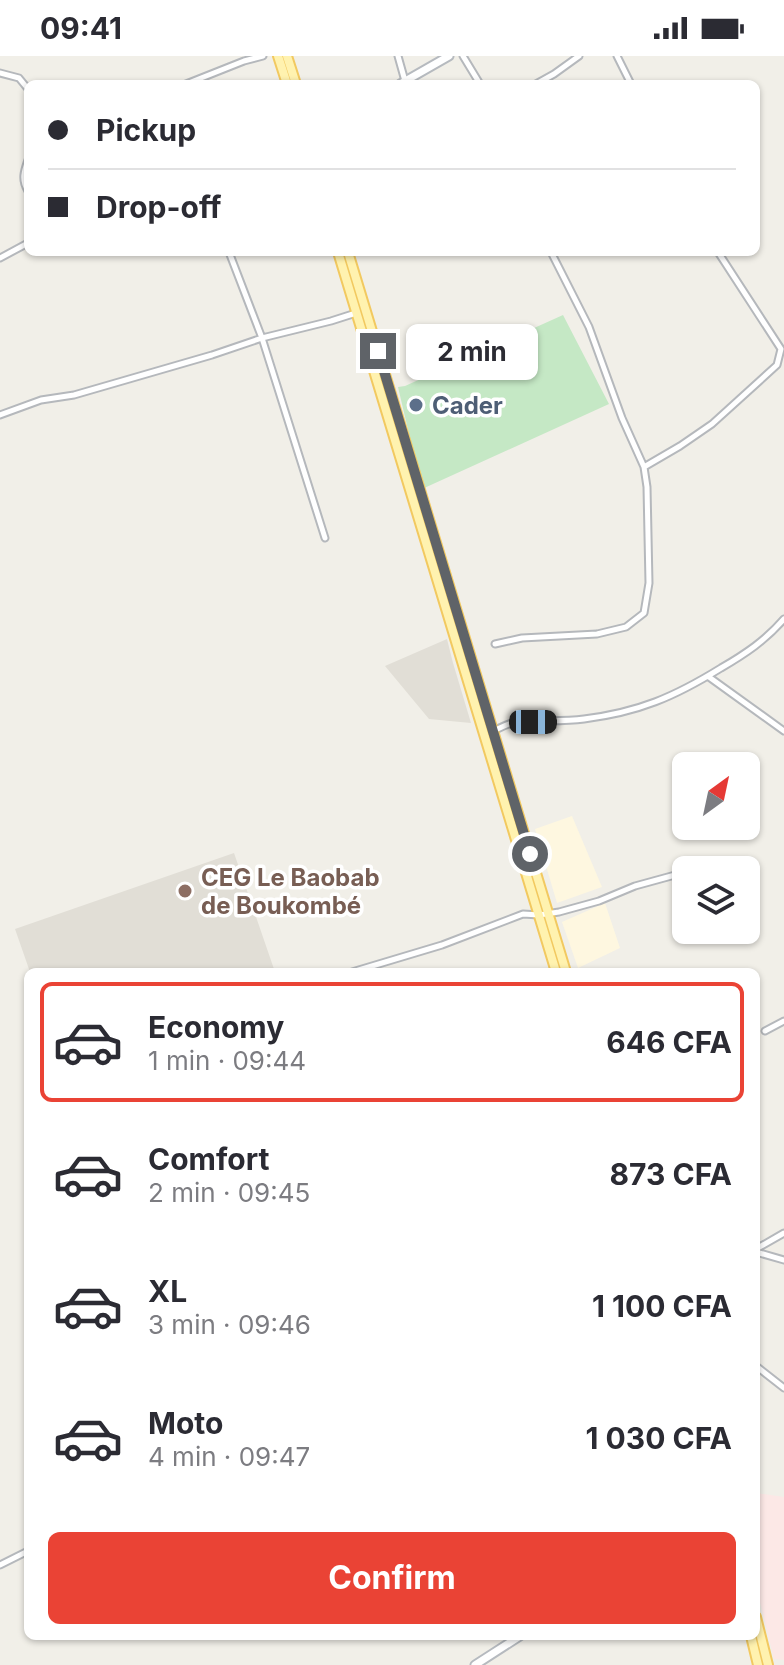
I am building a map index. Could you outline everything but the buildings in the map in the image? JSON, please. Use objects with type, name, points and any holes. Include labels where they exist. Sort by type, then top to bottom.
[{"type":"main road","points":[[280,58],[286,80]]},
{"type":"main road","points":[[280,58],[294,80]]},
{"type":"main road","points":[[339,256],[544,914],[564,968]]},
{"type":"main road","points":[[349,256],[493,731],[493,746]]},
{"type":"main road","points":[[544,914],[555,968]]},
{"type":"main road","points":[[760,1633],[768,1665]]},
{"type":"main road","points":[[752,1640],[758,1665]]},
{"type":"street","points":[[196,80],[263,56]]},
{"type":"street","points":[[398,56],[403,80]]},
{"type":"street","points":[[407,80],[449,56]]},
{"type":"street","points":[[463,56],[478,80]]},
{"type":"street","points":[[543,80],[579,56]]},
{"type":"street","points":[[617,56],[629,80]]},
{"type":"street","points":[[0,73],[19,78],[24,84]]},
{"type":"street","points":[[0,258],[24,245]]},
{"type":"street","points":[[231,256],[262,338],[325,538]]},
{"type":"street","points":[[495,644],[522,638],[597,634],[626,627],[644,613],[649,583],[644,467],[622,418],[589,327],[553,256]]},
{"type":"street","points":[[721,256],[781,349],[777,365]]},
{"type":"street","points":[[0,415],[41,400],[74,395],[356,313]]},
{"type":"street","points":[[644,467],[712,424],[777,365],[784,363]]},
{"type":"street","points":[[493,731],[520,721],[557,722],[620,714],[668,698],[709,677],[752,649],[784,619]]},
{"type":"street","points":[[709,677],[784,731]]},
{"type":"street","points":[[365,968],[442,945],[523,914],[544,914],[599,901],[635,886],[672,876]]},
{"type":"street","points":[[765,1031],[784,1021]]},
{"type":"street","points":[[760,1248],[784,1233]]},
{"type":"street","points":[[760,1251],[784,1260]]},
{"type":"street","points":[[760,1369],[784,1388]]},
{"type":"street","points":[[0,1565],[24,1553]]},
{"type":"street","points":[[475,1665],[514,1640]]},
{"type":"shaded area","points":[[447,639],[471,723],[429,719],[385,666]]},
{"type":"shaded area","points":[[572,816],[602,887],[557,903],[535,829]]},
{"type":"shaded area","name":"CEG Le Baobab de Boukombé","points":[[234,853],[274,968],[29,968],[15,929]]},
{"type":"shaded area","points":[[605,903],[620,948],[578,968],[562,922]]},
{"type":"shaded area","points":[[760,1494],[784,1497],[784,1660],[774,1659],[760,1602]]},
{"type":"green space","points":[[563,315],[609,404],[422,489],[398,387]]},
{"type":"place","name":"Cader","points":[[416,405]]},
{"type":"place","name":"CEG Le Baobab de Boukombé","points":[[185,891]]},
{"type":"route","points":[[378,351],[530,854]]}]
